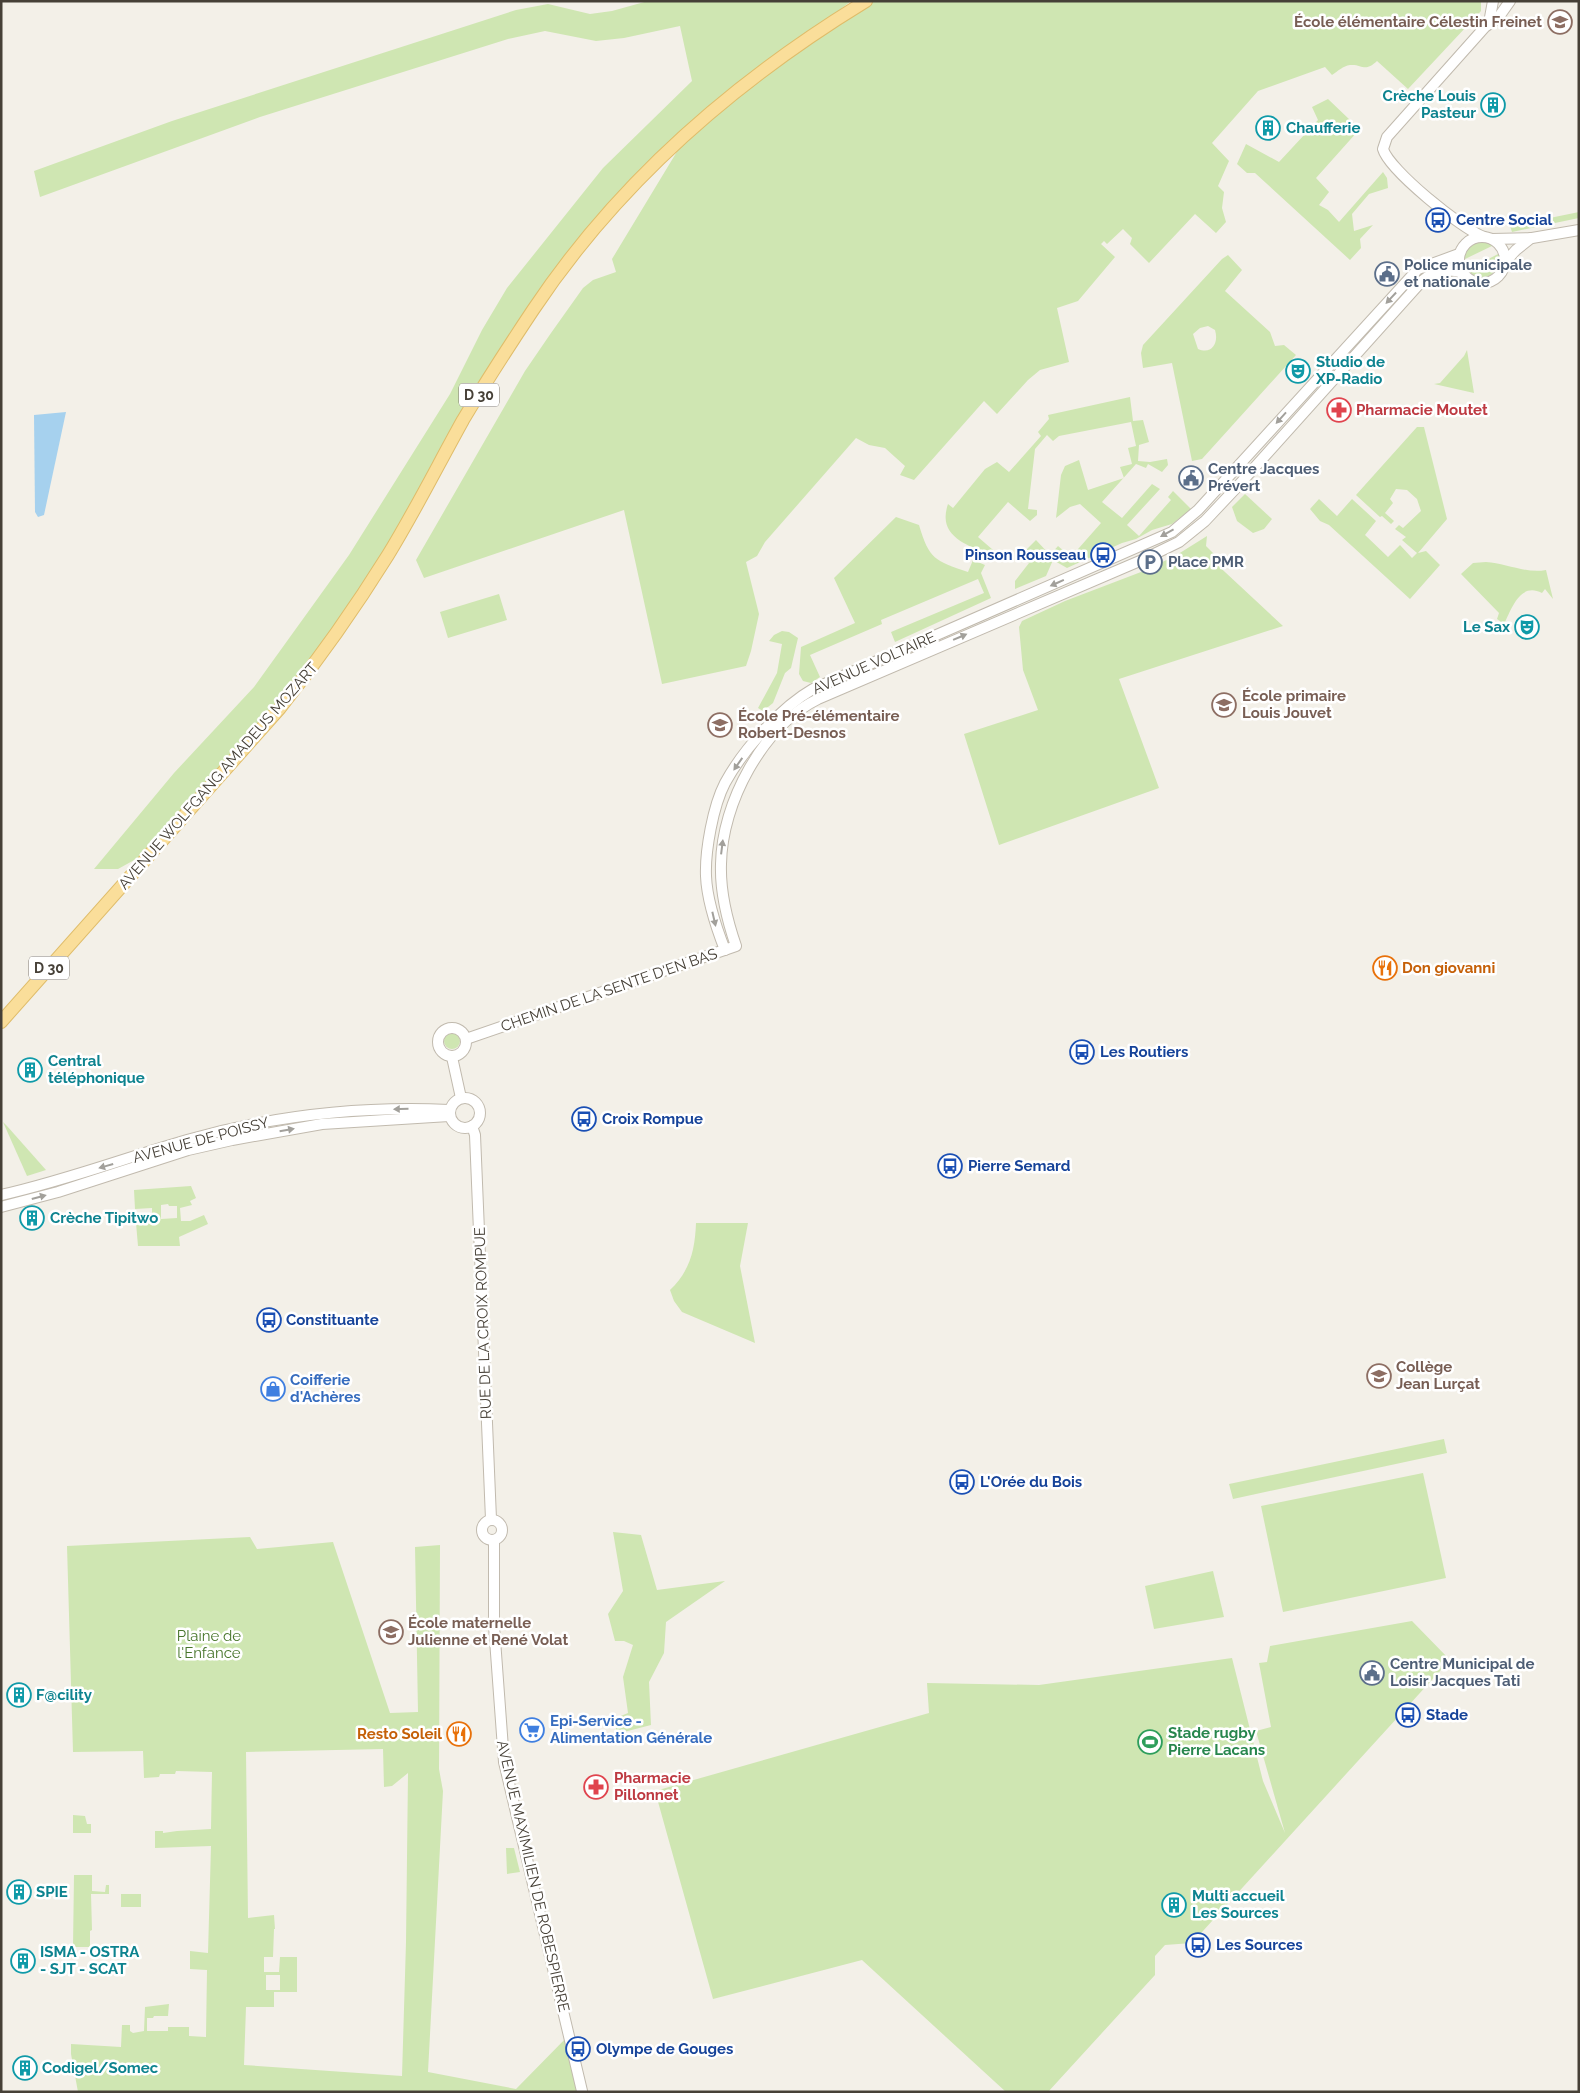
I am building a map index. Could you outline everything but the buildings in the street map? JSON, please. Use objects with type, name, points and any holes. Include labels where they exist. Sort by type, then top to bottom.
[{"type":"main road","name":"AVENUE WOLFGANG AMADEUS MOZART","points":[[1,1022],[280,708],[318,661],[388,554],[464,419],[534,309],[566,265],[609,212],[658,161],[724,99],[808,37],[866,1]]},
{"type":"street","points":[[1489,23],[1493,1]]},
{"type":"street","points":[[1505,262],[1502,249],[1488,238],[1474,233],[1451,218],[1390,162],[1383,149],[1387,137],[1489,23],[1498,18],[1510,1]]},
{"type":"street","points":[[1451,218],[1463,238],[1458,261],[1462,273],[1476,282],[1489,282],[1500,275],[1505,262],[1516,250],[1532,238]]},
{"type":"street","points":[[1460,251],[1471,239],[1532,238],[1579,230]]},
{"type":"street","name":"AVENUE VOLTAIRE","points":[[730,948],[716,928],[706,878],[710,837],[725,784],[756,739],[772,723],[802,696],[813,689],[1172,532],[1198,510],[1418,269],[1460,251]]},
{"type":"street","name":"AVENUE VOLTAIRE","points":[[730,948],[721,864],[722,842],[738,789],[766,744],[785,724],[806,705],[818,699],[1178,542],[1205,521],[1332,383],[1422,281],[1435,272],[1456,271],[1462,273]]},
{"type":"street","name":"CHEMIN DE LA SENTE D'EN BAS","points":[[463,1035],[493,1030],[730,948]]},
{"type":"street","points":[[450,1028],[463,1035],[465,1050],[461,1054],[452,1057],[444,1055],[439,1049],[438,1037],[445,1030],[450,1028]]},
{"type":"street","points":[[452,1057],[461,1098]]},
{"type":"street","points":[[461,1098],[472,1099],[479,1108],[480,1117],[472,1126],[460,1128],[452,1121],[449,1113],[454,1102],[461,1098]]},
{"type":"street","name":"AVENUE DE POISSY","points":[[1,1207],[132,1168],[229,1129],[300,1116],[371,1110],[449,1113]]},
{"type":"street","name":"RUE DE LA CROIX ROMPUE","points":[[472,1126],[475,1135],[491,1519]]},
{"type":"street","name":"AVENUE DE POISSY","points":[[1,1195],[187,1146]]},
{"type":"street","points":[[73,1175],[76,1186]]},
{"type":"street","name":"AVENUE MAXIMILIEN DE ROBESPIERRE","points":[[491,1519],[500,1523],[502,1529],[500,1536],[494,1540],[494,1626],[504,1762],[584,2091]]},
{"type":"green space","points":[[648,1],[851,1],[837,12],[857,1],[1481,1],[1481,11],[1408,89],[1377,61],[1369,67],[1347,66],[1332,75],[1325,67],[1258,91],[1212,143],[1229,161],[1218,186],[1224,192],[1222,208],[1226,222],[1216,233],[1195,214],[1149,263],[1130,244],[1132,238],[1123,229],[1107,244],[1104,241],[1101,244],[1115,257],[1078,301],[1057,308],[1069,362],[1040,370],[1028,380],[997,414],[984,401],[914,480],[900,475],[905,466],[885,448],[869,445],[856,438],[765,542],[757,556],[746,562],[759,614],[746,666],[662,684],[624,510],[424,578],[416,560],[525,371],[551,333],[583,288],[593,280],[616,272],[612,259],[687,135],[566,265],[318,661],[156,848],[118,869],[94,869],[174,773],[254,687],[349,555],[450,394],[482,330],[507,288],[603,168],[692,81],[680,26],[624,38],[596,41],[545,31],[508,39],[260,117],[40,197],[34,171],[172,121],[516,10],[548,4],[590,14],[612,11]]},
{"type":"green space","points":[[1328,99],[1350,120],[1358,131],[1316,178],[1329,192],[1319,205],[1328,210],[1339,222],[1383,172],[1387,178],[1388,188],[1369,194],[1352,214],[1354,231],[1373,225],[1360,239],[1361,248],[1350,260],[1255,173],[1247,173],[1237,164],[1246,144],[1279,162],[1318,120],[1312,107]]},
{"type":"green space","points":[[1579,212],[1579,218],[1512,232],[1510,226]]},
{"type":"green space","points":[[1479,241],[1485,241],[1494,245],[1463,260],[1468,248]]},
{"type":"green space","points":[[1500,253],[1500,267],[1488,277],[1476,277],[1467,270]]},
{"type":"green space","points":[[1228,255],[1242,270],[1225,291],[1270,332],[1275,346],[1284,345],[1296,355],[1202,459],[1192,461],[1172,363],[1143,368],[1141,353],[1143,345],[1222,259]],"holes":[[[1208,326],[1215,330],[1216,339],[1213,347],[1207,350],[1198,349],[1193,334],[1200,328]]]},
{"type":"green space","points":[[1467,350],[1474,393],[1434,384],[1440,383]]},
{"type":"green space","points":[[1130,397],[1133,421],[1143,420],[1149,442],[1139,445],[1138,461],[1150,462],[1167,459],[1168,465],[1162,472],[1148,464],[1146,468],[1136,464],[1124,478],[1120,467],[1132,464],[1128,448],[1136,446],[1131,422],[1059,436],[1053,441],[1047,435],[1035,449],[1028,509],[1037,510],[1037,515],[1030,521],[1008,502],[978,537],[1000,556],[998,560],[963,542],[950,531],[947,524],[948,504],[953,508],[985,469],[997,462],[1009,472],[1041,436],[1038,432],[1049,419],[1048,415]]},
{"type":"green space","points":[[1417,427],[1424,427],[1447,519],[1418,553],[1426,551],[1440,565],[1410,599],[1329,525],[1320,521],[1310,509],[1319,499],[1337,516],[1352,499],[1376,521],[1365,535],[1388,557],[1400,545],[1412,558],[1417,553],[1402,540],[1406,537],[1395,529],[1399,525],[1403,528],[1421,511],[1417,499],[1407,490],[1396,489],[1390,499],[1393,503],[1385,513],[1394,521],[1391,524],[1382,516],[1380,517],[1356,495]]},
{"type":"green space","points":[[1079,460],[1088,490],[1123,478],[1102,502],[1122,518],[1152,484],[1160,489],[1127,525],[1139,536],[1171,500],[1168,497],[1173,491],[1191,509],[1172,524],[1152,530],[1136,539],[1122,543],[1067,568],[1053,560],[1046,576],[1015,589],[1015,581],[1029,563],[1022,554],[1036,540],[1050,555],[1058,546],[1071,557],[1101,523],[1080,504],[1070,507],[1056,518],[1061,475],[1065,466]]},
{"type":"green space","points":[[1245,494],[1272,519],[1264,529],[1253,533],[1237,521],[1232,507]]},
{"type":"green space","points":[[896,517],[919,525],[930,552],[948,565],[968,572],[973,560],[985,565],[981,573],[991,598],[895,642],[891,632],[984,593],[978,579],[881,620],[882,624],[810,655],[820,677],[811,683],[803,681],[799,674],[801,647],[855,623],[834,578]]},
{"type":"green space","points":[[1207,536],[1206,546],[1214,554],[1211,559],[1283,626],[1119,679],[1159,788],[999,845],[964,734],[1038,710],[1023,670],[1019,627],[1022,621],[1065,601],[1141,572],[1175,556]]},
{"type":"green space","points":[[1486,562],[1531,571],[1546,570],[1553,599],[1545,589],[1542,593],[1528,591],[1522,594],[1514,604],[1504,624],[1497,619],[1499,613],[1461,574],[1473,563]]},
{"type":"green space","points":[[499,594],[507,620],[448,638],[440,612]]},
{"type":"green space","points":[[782,631],[789,632],[798,638],[791,668],[785,673],[773,703],[763,711],[758,708],[777,673],[782,644],[769,641],[774,635]]},
{"type":"green space","points":[[452,1033],[458,1035],[460,1041],[458,1047],[452,1049],[446,1047],[444,1041],[446,1035]]},
{"type":"green space","points":[[3,1122],[7,1126],[46,1170],[27,1176]]},
{"type":"green space","points":[[191,1186],[196,1198],[190,1201],[192,1205],[180,1208],[181,1221],[190,1221],[204,1215],[208,1224],[179,1237],[180,1246],[138,1246],[136,1223],[152,1222],[152,1208],[135,1209],[134,1190]],"holes":[[[168,1204],[169,1206],[177,1206],[177,1218],[161,1219],[161,1205]]]},
{"type":"green space","points":[[696,1223],[748,1223],[740,1266],[755,1343],[682,1312],[674,1301],[670,1290],[687,1268],[693,1251]]},
{"type":"green space","points":[[1444,1439],[1447,1453],[1233,1499],[1229,1484]]},
{"type":"green space","points":[[1423,1473],[1446,1578],[1283,1612],[1261,1506]]},
{"type":"green space","points":[[613,1532],[641,1535],[657,1590],[725,1581],[666,1622],[664,1653],[649,1682],[651,1725],[616,1734],[616,1718],[628,1713],[623,1677],[633,1645],[624,1641],[615,1641],[608,1614],[623,1591]]},
{"type":"green space","name":"Plaine de l'Enfance","points":[[250,1537],[257,1549],[333,1542],[390,1713],[418,1712],[415,1547],[440,1545],[439,1769],[443,1791],[428,2072],[516,2089],[569,2035],[579,2092],[78,2092],[71,2044],[121,2047],[122,2025],[130,2025],[130,2031],[133,2033],[144,2031],[145,2007],[169,2004],[168,2016],[147,2018],[147,2031],[168,2031],[168,2027],[189,2027],[189,2036],[206,2037],[207,1970],[190,1969],[190,1951],[208,1953],[211,1846],[155,1848],[155,1831],[163,1831],[163,1833],[211,1829],[212,1772],[176,1771],[175,1774],[160,1774],[159,1777],[144,1778],[143,1751],[73,1752],[67,1546]],"holes":[[[383,1749],[384,1787],[392,1786],[408,1773],[402,2076],[244,2065],[246,2007],[274,2007],[274,1992],[297,1992],[297,1957],[280,1957],[279,1972],[264,1972],[264,1957],[273,1957],[274,1915],[248,1918],[246,1752]],[[266,1975],[280,1975],[280,1990],[266,1990]]]},
{"type":"green space","points":[[1213,1571],[1224,1617],[1154,1629],[1145,1586]]},
{"type":"green space","points":[[1412,1621],[1450,1660],[1192,1943],[1165,1945],[1155,1956],[1155,1975],[1048,2092],[1006,2092],[862,1960],[713,1999],[655,1791],[929,1713],[927,1683],[1039,1685],[1232,1658],[1263,1781],[1285,1833],[1256,1731],[1271,1727],[1259,1663],[1267,1662],[1270,1646]]},
{"type":"green space","points":[[73,1815],[85,1816],[87,1824],[91,1824],[91,1833],[73,1833]]},
{"type":"green space","points":[[506,1848],[514,1848],[520,1872],[507,1874]]},
{"type":"green space","points":[[74,1875],[92,1875],[92,1891],[105,1892],[106,1885],[109,1885],[109,1894],[91,1894],[92,1930],[90,1931],[90,1947],[73,1947]]},
{"type":"green space","points":[[121,1894],[141,1894],[141,1907],[121,1907]]},
{"type":"water","points":[[66,412],[44,515],[38,517],[35,512],[34,415]]},
{"type":"place","name":"École élémentaire Célestin Freinet","points":[[1560,22]]},
{"type":"place","name":"Crèche Louis Pasteur","points":[[1493,105]]},
{"type":"place","name":"Chaufferie","points":[[1268,128]]},
{"type":"place","name":"Centre Social","points":[[1438,220]]},
{"type":"place","name":"Police municipale et nationale","points":[[1387,274]]},
{"type":"place","name":"Studio de XP-Radio","points":[[1298,371]]},
{"type":"place","name":"Pharmacie Moutet","points":[[1339,410]]},
{"type":"place","name":"Centre Jacques Prévert","points":[[1191,478]]},
{"type":"place","name":"Pinson Rousseau","points":[[1103,555]]},
{"type":"place","name":"Place PMR","points":[[1150,562]]},
{"type":"place","name":"Le Sax","points":[[1527,627]]},
{"type":"place","name":"École primaire Louis Jouvet","points":[[1224,705]]},
{"type":"place","name":"École Pré-élémentaire Robert-Desnos","points":[[720,725]]},
{"type":"place","name":"Don giovanni","points":[[1385,968]]},
{"type":"place","name":"Les Routiers","points":[[1082,1052]]},
{"type":"place","name":"Central téléphonique","points":[[30,1070]]},
{"type":"place","name":"Croix Rompue","points":[[584,1119]]},
{"type":"place","name":"Pierre Semard","points":[[950,1166]]},
{"type":"place","name":"Crèche Tipitwo","points":[[32,1218]]},
{"type":"place","name":"Constituante","points":[[269,1320]]},
{"type":"place","name":"Collège Jean Lurçat","points":[[1379,1376]]},
{"type":"place","name":"Coifferie d'Achères","points":[[273,1389]]},
{"type":"place","name":"L'Orée du Bois","points":[[962,1482]]},
{"type":"place","name":"École maternelle Julienne et René Volat","points":[[391,1632]]},
{"type":"place","name":"Centre Municipal de Loisir Jacques Tati","points":[[1372,1673]]},
{"type":"place","name":"F@cility","points":[[19,1695]]},
{"type":"place","name":"Stade","points":[[1408,1715]]},
{"type":"place","name":"Epi-Service - Alimentation Générale","points":[[532,1730]]},
{"type":"place","name":"Resto Soleil","points":[[459,1734]]},
{"type":"place","name":"Stade rugby Pierre Lacans","points":[[1150,1742]]},
{"type":"place","name":"Pharmacie Pillonnet","points":[[596,1787]]},
{"type":"place","name":"SPIE","points":[[19,1892]]},
{"type":"place","name":"Multi accueil Les Sources","points":[[1174,1905]]},
{"type":"place","name":"Les Sources","points":[[1198,1945]]},
{"type":"place","name":"ISMA - OSTRA - SJT - SCAT","points":[[23,1961]]},
{"type":"place","name":"Olympe de Gouges","points":[[578,2049]]},
{"type":"place","name":"Codigel/Somec","points":[[25,2068]]}]
